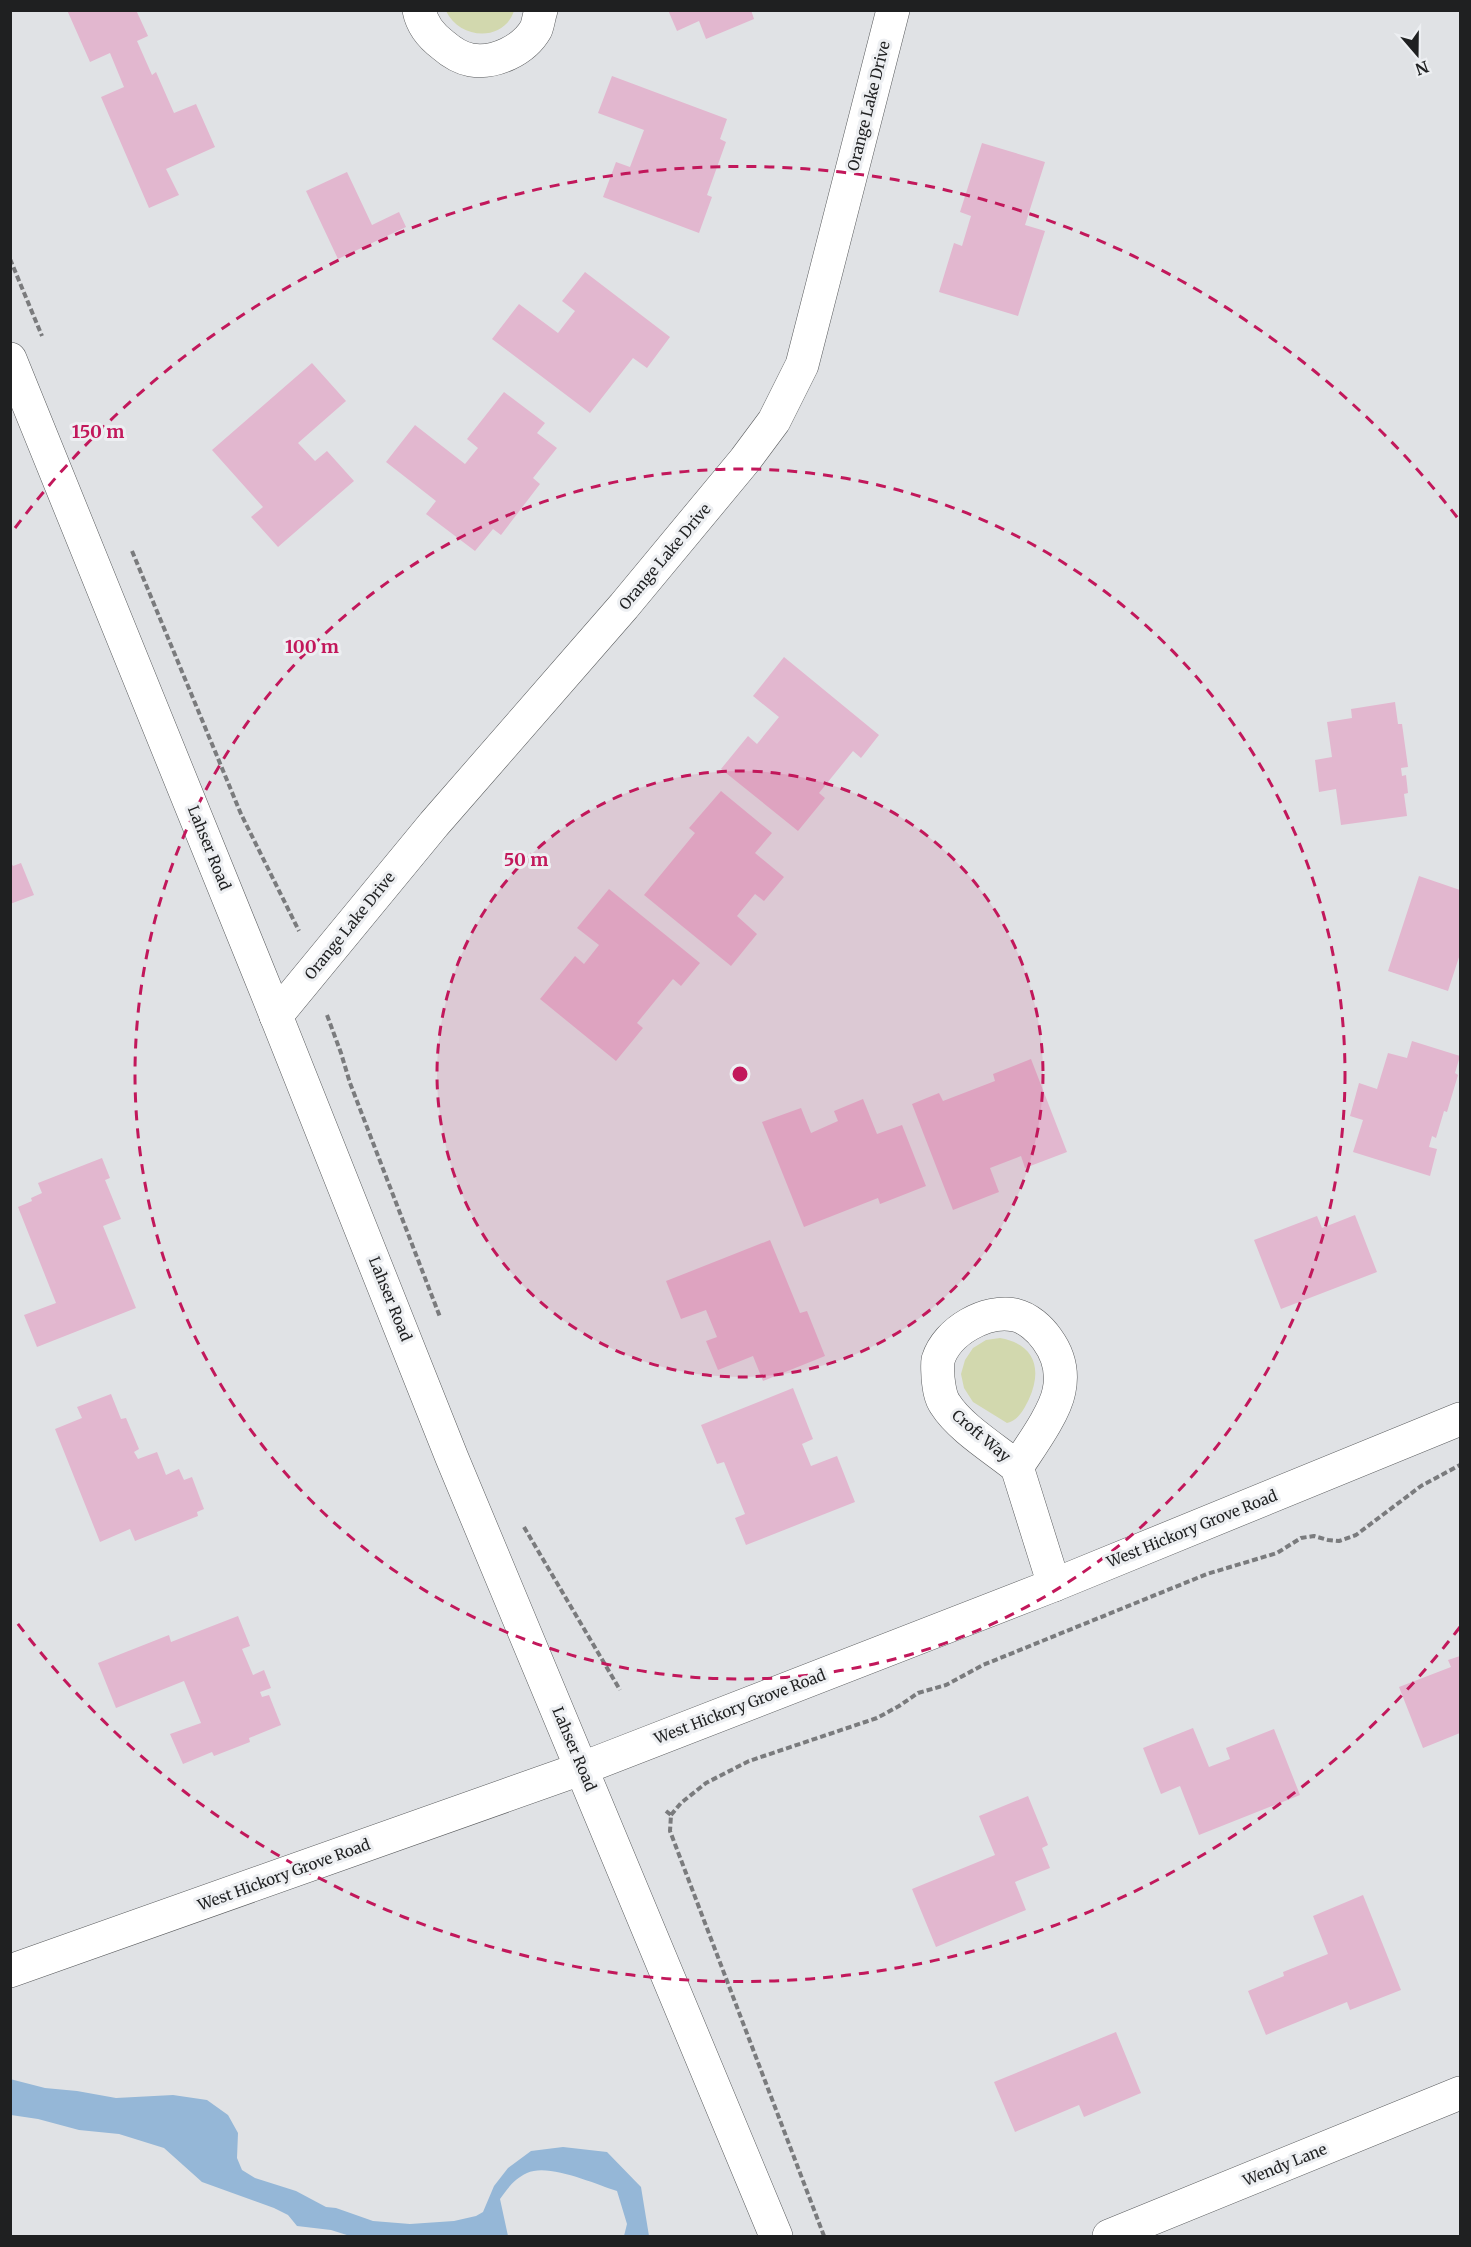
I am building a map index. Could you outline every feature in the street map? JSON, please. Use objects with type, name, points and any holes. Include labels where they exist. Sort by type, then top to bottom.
[{"type":"street","points":[[419,10],[431,35],[455,55],[471,60],[488,60],[507,55],[523,44],[536,29],[541,10]]},
{"type":"street","name":"Orange Lake Drive","points":[[276,1016],[434,824],[624,606],[745,460],[774,421],[802,365],[892,10]]},
{"type":"street","name":"Lahser Road","points":[[10,359],[452,1458],[776,2236]]},
{"type":"street","name":"Croft Way","points":[[1017,1467],[1044,1423],[1059,1392],[1060,1368],[1054,1348],[1039,1328],[1016,1315],[996,1315],[974,1322],[951,1338],[938,1360],[939,1389],[944,1403],[958,1420],[1017,1467],[1054,1585]]},
{"type":"street","name":"West Hickory Grove Road","points":[[10,1971],[583,1768],[1054,1585],[1461,1419]]},
{"type":"street","name":"Wendy Lane","points":[[1108,2236],[1461,2093]]},
{"type":"path","points":[[10,260],[47,346]]},
{"type":"path","points":[[128,542],[241,813],[298,928]]},
{"type":"path","points":[[334,1037],[440,1318]]},
{"type":"path","points":[[824,2236],[670,1831],[671,1815],[681,1803],[706,1783],[749,1761],[877,1718],[918,1693],[946,1685],[983,1665],[1208,1574],[1277,1553],[1301,1538],[1314,1536],[1339,1541],[1356,1534],[1421,1486],[1461,1465]]},
{"type":"path","points":[[519,1518],[620,1690]]},
{"type":"path","points":[[666,1812],[671,1815]]},
{"type":"green space","points":[[446,11],[514,11],[501,28],[481,34],[461,27]]},
{"type":"green space","points":[[1000,1338],[1012,1341],[1028,1352],[1035,1368],[1033,1388],[1027,1403],[1018,1417],[1007,1423],[973,1402],[964,1388],[961,1374],[965,1360],[973,1348],[986,1340]]},
{"type":"water","points":[[10,2079],[45,2088],[116,2098],[173,2095],[207,2100],[228,2115],[238,2133],[237,2158],[242,2170],[255,2178],[296,2191],[326,2207],[336,2208],[373,2221],[410,2224],[454,2221],[476,2216],[483,2212],[494,2186],[508,2168],[531,2151],[563,2147],[607,2152],[641,2187],[649,2236],[624,2236],[627,2224],[617,2191],[559,2172],[547,2171],[522,2175],[500,2199],[508,2236],[350,2236],[331,2230],[297,2226],[288,2215],[274,2208],[202,2182],[164,2148],[119,2134],[79,2130],[38,2119],[11,2115]]},
{"type":"building","points":[[67,10],[136,10],[148,36],[137,41],[152,75],[156,72],[174,113],[196,104],[215,147],[166,169],[179,195],[149,208],[101,97],[124,87],[110,53],[90,62]]},
{"type":"building","points":[[668,10],[751,10],[754,19],[706,39],[699,21],[677,31]]},
{"type":"building","points":[[612,76],[727,119],[720,139],[726,142],[707,195],[712,197],[699,233],[603,197],[616,162],[630,167],[644,130],[598,113]]},
{"type":"building","points":[[982,143],[1045,162],[1025,225],[1045,231],[1018,316],[939,292],[954,243],[962,246],[971,216],[960,212]]},
{"type":"building","points":[[347,172],[372,225],[399,212],[406,227],[338,259],[306,191]]},
{"type":"building","points":[[585,272],[670,337],[647,368],[633,358],[590,413],[492,339],[519,304],[558,333],[575,311],[562,301]]},
{"type":"building","points":[[312,363],[346,401],[298,443],[315,461],[327,451],[354,481],[278,547],[251,517],[263,507],[212,450]]},
{"type":"building","points":[[504,392],[545,423],[537,433],[557,448],[533,478],[540,484],[501,535],[493,529],[475,551],[426,514],[436,501],[386,462],[415,425],[465,464],[478,448],[467,439]]},
{"type":"building","points":[[784,657],[879,735],[861,758],[853,751],[819,793],[825,798],[798,831],[721,769],[748,736],[757,744],[779,717],[753,696]]},
{"type":"building","points":[[1395,702],[1398,724],[1402,724],[1408,767],[1401,768],[1402,776],[1406,775],[1408,793],[1404,794],[1407,816],[1341,825],[1336,789],[1319,792],[1315,760],[1332,757],[1327,722],[1352,718],[1351,709]]},
{"type":"building","points":[[721,791],[772,833],[755,853],[784,877],[764,901],[755,894],[737,916],[757,934],[731,966],[644,895],[695,833],[689,828]]},
{"type":"building","points":[[10,861],[13,866],[21,863],[34,895],[10,904]]},
{"type":"building","points":[[1419,876],[1460,890],[1460,954],[1448,991],[1388,971]]},
{"type":"building","points":[[609,889],[700,963],[681,986],[673,979],[637,1023],[643,1028],[616,1061],[540,999],[575,956],[584,964],[599,945],[577,928]]},
{"type":"building","points":[[1412,1041],[1460,1056],[1455,1073],[1458,1075],[1447,1112],[1444,1111],[1436,1138],[1432,1136],[1429,1147],[1437,1149],[1430,1176],[1353,1152],[1363,1120],[1350,1116],[1359,1083],[1377,1089],[1388,1053],[1407,1058]]},
{"type":"building","points":[[1031,1059],[1067,1152],[1025,1168],[1021,1156],[990,1168],[999,1192],[953,1210],[912,1104],[939,1093],[943,1101],[995,1081],[993,1074]]},
{"type":"building","points":[[863,1099],[877,1134],[902,1125],[926,1186],[880,1204],[878,1198],[804,1227],[762,1122],[801,1108],[811,1133],[838,1121],[834,1111]]},
{"type":"building","points":[[102,1158],[110,1178],[105,1180],[121,1219],[103,1226],[136,1308],[37,1347],[24,1315],[56,1303],[18,1207],[32,1201],[31,1198],[42,1193],[38,1183]]},
{"type":"building","points":[[1355,1215],[1377,1272],[1281,1309],[1254,1240],[1317,1216],[1322,1228]]},
{"type":"building","points":[[770,1240],[800,1313],[807,1311],[825,1356],[763,1381],[753,1356],[718,1370],[706,1341],[717,1337],[706,1310],[681,1319],[666,1281]]},
{"type":"building","points":[[793,1388],[813,1439],[802,1444],[811,1466],[837,1456],[855,1502],[746,1545],[735,1518],[745,1514],[724,1462],[717,1464],[701,1425]]},
{"type":"building","points":[[111,1394],[121,1419],[126,1418],[139,1449],[134,1452],[138,1459],[157,1452],[166,1475],[179,1469],[184,1480],[192,1477],[204,1509],[197,1512],[198,1516],[135,1541],[130,1529],[100,1542],[55,1429],[82,1418],[77,1407]]},
{"type":"building","points":[[238,1616],[250,1646],[242,1649],[253,1675],[264,1670],[271,1688],[260,1692],[262,1697],[269,1695],[281,1725],[249,1738],[250,1742],[214,1756],[212,1752],[183,1764],[170,1734],[201,1723],[184,1681],[116,1708],[98,1663],[169,1635],[171,1642]]},
{"type":"building","points":[[1460,1656],[1460,1733],[1423,1748],[1399,1687],[1451,1667],[1448,1660]]},
{"type":"building","points":[[1193,1728],[1209,1767],[1230,1759],[1226,1748],[1274,1729],[1300,1795],[1199,1835],[1180,1786],[1161,1794],[1143,1748]]},
{"type":"building","points":[[1028,1796],[1048,1845],[1042,1848],[1050,1868],[1015,1882],[1026,1910],[936,1947],[912,1889],[995,1855],[979,1816]]},
{"type":"building","points":[[1363,1895],[1401,1990],[1350,2010],[1347,2002],[1266,2035],[1248,1991],[1284,1976],[1283,1972],[1328,1954],[1313,1916]]},
{"type":"building","points":[[1116,2032],[1141,2093],[1084,2117],[1079,2105],[1015,2132],[994,2082]]}]
